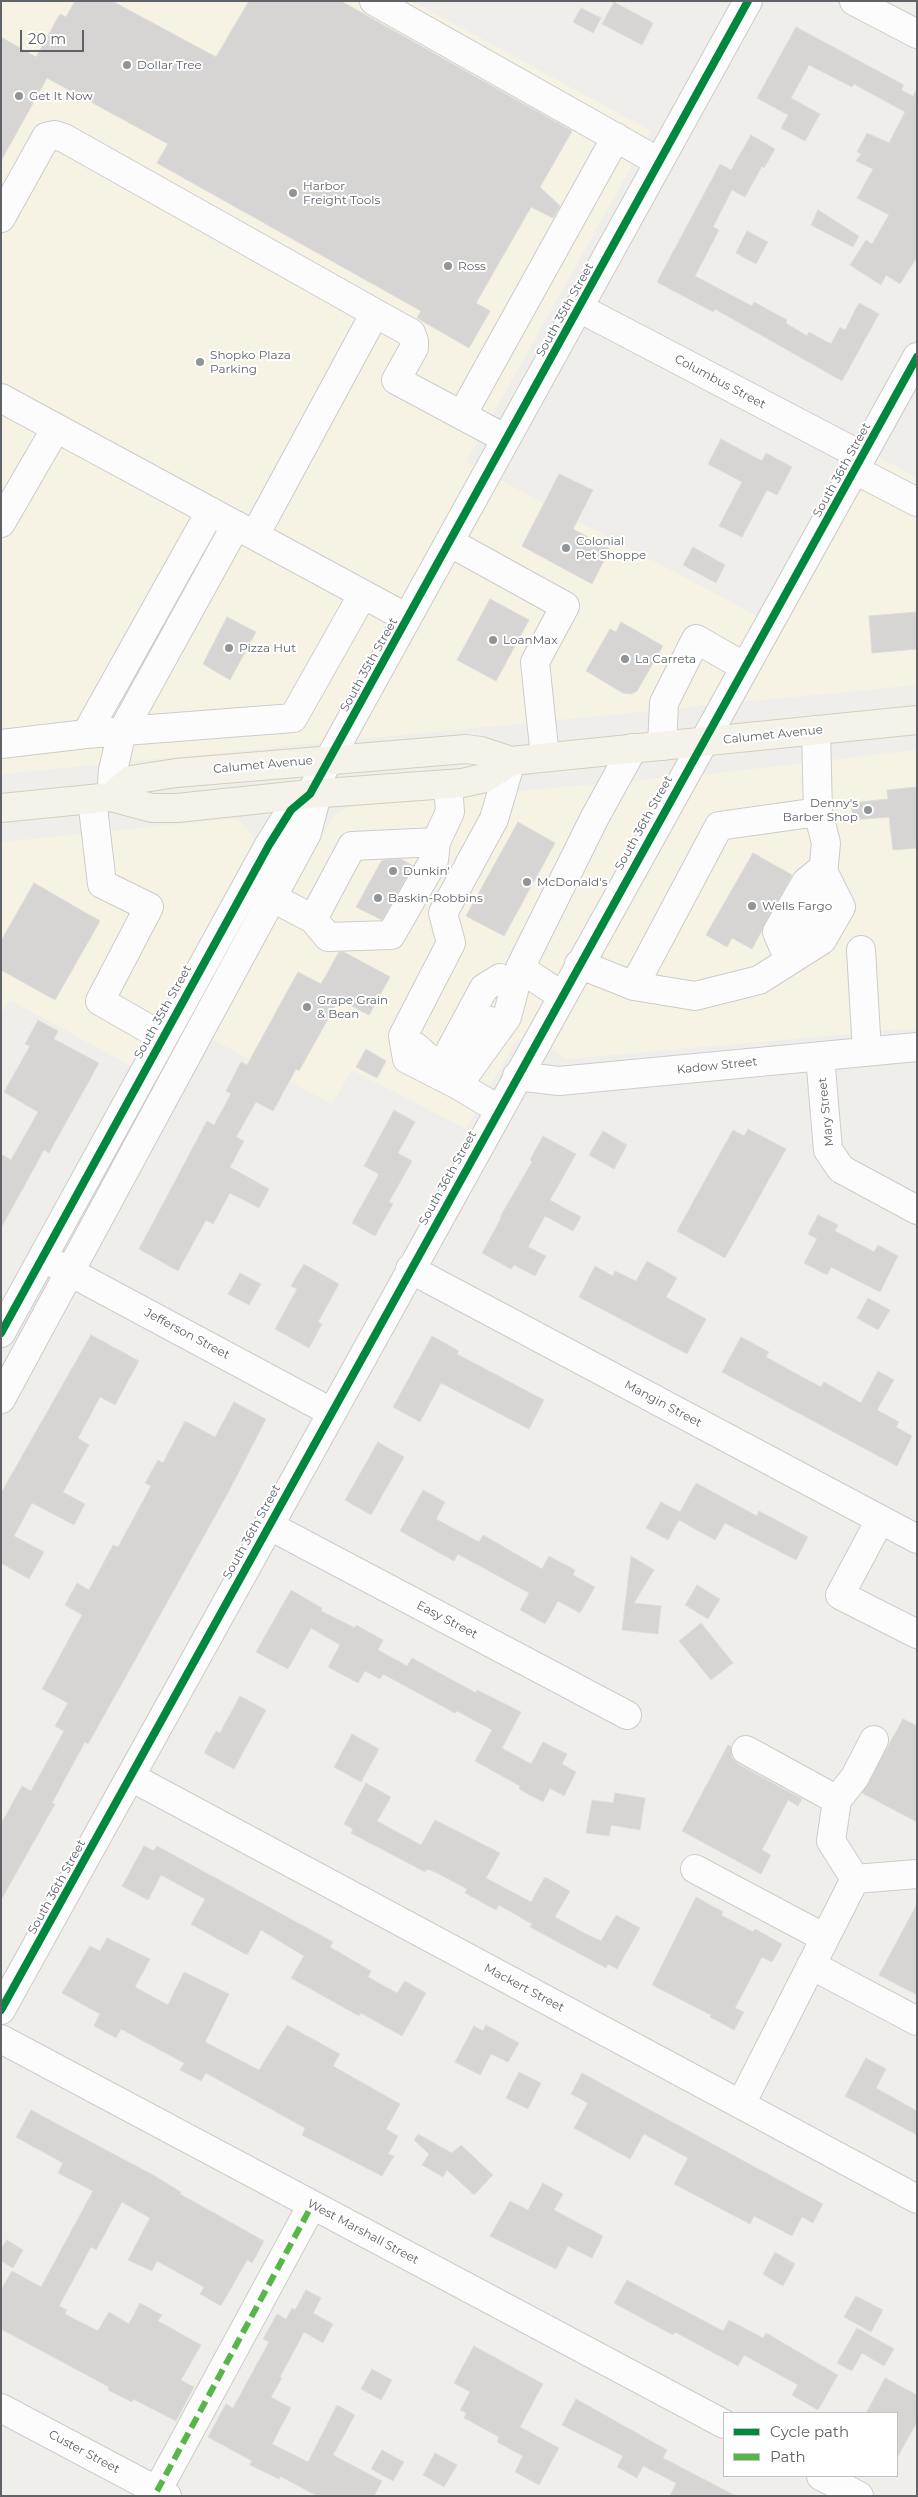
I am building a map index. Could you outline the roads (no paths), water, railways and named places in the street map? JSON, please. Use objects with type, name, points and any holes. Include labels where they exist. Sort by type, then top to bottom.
[{"type":"main road","name":"Calumet Avenue","points":[[1,808],[102,798],[168,808],[310,794],[448,784],[478,780],[511,761],[917,720]]},
{"type":"main road","name":"Calumet Avenue","points":[[102,798],[126,784],[145,776],[466,749],[488,752],[511,761]]},
{"type":"street","points":[[374,1],[660,162]]},
{"type":"street","name":"South 35th Street","points":[[1,1333],[269,845],[291,810],[310,794],[748,1]]},
{"type":"street","points":[[854,1],[917,34]]},
{"type":"street","points":[[1,218],[46,137],[55,135],[64,138],[411,333],[414,348],[396,380],[506,439]]},
{"type":"street","points":[[462,415],[616,137]]},
{"type":"street","name":"Columbus Street","points":[[579,308],[858,463],[917,502]]},
{"type":"street","points":[[162,1037],[100,1001],[149,907],[102,884],[102,798],[113,770],[122,732],[375,313]]},
{"type":"street","name":"South 36th Street","points":[[1,2010],[131,1777],[268,1525],[917,357]]},
{"type":"street","points":[[1,398],[407,618]]},
{"type":"street","points":[[1,524],[56,428]]},
{"type":"street","points":[[86,734],[210,512]]},
{"type":"street","points":[[449,542],[565,606],[535,662],[545,757]]},
{"type":"street","points":[[1,744],[86,734],[293,718],[363,594]]},
{"type":"street","points":[[662,746],[664,703],[696,639],[744,667]]},
{"type":"street","points":[[579,964],[634,986],[695,996],[759,980],[822,940],[842,908],[822,869],[826,843],[818,812],[816,730]]},
{"type":"street","points":[[403,1036],[429,1059],[444,1061],[489,1024],[510,973],[633,748]]},
{"type":"street","points":[[498,1110],[458,1085],[407,1059],[403,1036],[451,943],[443,913],[494,819],[511,761]]},
{"type":"street","points":[[273,898],[313,919],[328,937],[392,935],[434,860],[436,842],[450,812],[448,784]]},
{"type":"street","points":[[1,1399],[307,833],[314,806],[310,794]]},
{"type":"street","points":[[634,986],[719,826],[818,812]]},
{"type":"street","points":[[313,919],[352,846],[436,842]]},
{"type":"street","points":[[789,960],[777,932],[806,882],[822,869]]},
{"type":"street","points":[[861,950],[867,1052]]},
{"type":"street","points":[[510,973],[562,996]]},
{"type":"street","points":[[458,1085],[507,1017],[510,973]]},
{"type":"street","name":"Kadow Street","points":[[517,1076],[559,1081],[917,1047]]},
{"type":"street","name":"Mary Street","points":[[820,1056],[828,1150],[841,1169],[917,1210]]},
{"type":"street","name":"Jefferson Street","points":[[43,1257],[331,1412]]},
{"type":"street","name":"Mangin Street","points":[[410,1269],[917,1539]]},
{"type":"street","points":[[880,1520],[840,1595],[917,1634]]},
{"type":"street","name":"Easy Street","points":[[268,1525],[626,1715]]},
{"type":"street","points":[[855,1879],[831,1841],[837,1800],[855,1777],[874,1740]]},
{"type":"street","points":[[746,1750],[837,1800]]},
{"type":"street","name":"Mackert Street","points":[[131,1777],[917,2198]]},
{"type":"street","points":[[695,1869],[825,1938]]},
{"type":"street","points":[[855,1879],[917,1874]]},
{"type":"street","points":[[741,2104],[855,1879]]},
{"type":"street","points":[[811,1965],[917,2021]]},
{"type":"street","name":"West Marshall Street","points":[[1,2039],[723,2423]]},
{"type":"street","points":[[162,2493],[312,2205]]},
{"type":"street","name":"Custer Street","points":[[3,2413],[162,2493]]},
{"type":"street","points":[[823,2477],[859,2496]]},
{"type":"place","name":"Dollar Tree","points":[[127,65]]},
{"type":"place","name":"Get It Now","points":[[19,96]]},
{"type":"place","name":"Harbor Freight Tools","points":[[293,193]]},
{"type":"place","name":"Ross","points":[[448,266]]},
{"type":"place","name":"Shopko Plaza Parking","points":[[200,362]]},
{"type":"place","name":"Colonial Pet Shoppe","points":[[566,548]]},
{"type":"place","name":"LoanMax","points":[[493,640]]},
{"type":"place","name":"Pizza Hut","points":[[229,648]]},
{"type":"place","name":"La Carreta","points":[[625,659]]},
{"type":"place","name":"Denny's Barber Shop","points":[[868,810]]},
{"type":"place","name":"Dunkin'","points":[[393,871]]},
{"type":"place","name":"McDonald's","points":[[527,882]]},
{"type":"place","name":"Baskin-Robbins","points":[[378,898]]},
{"type":"place","name":"Wells Fargo","points":[[752,906]]},
{"type":"place","name":"Grape Grain & Bean","points":[[307,1007]]}]
